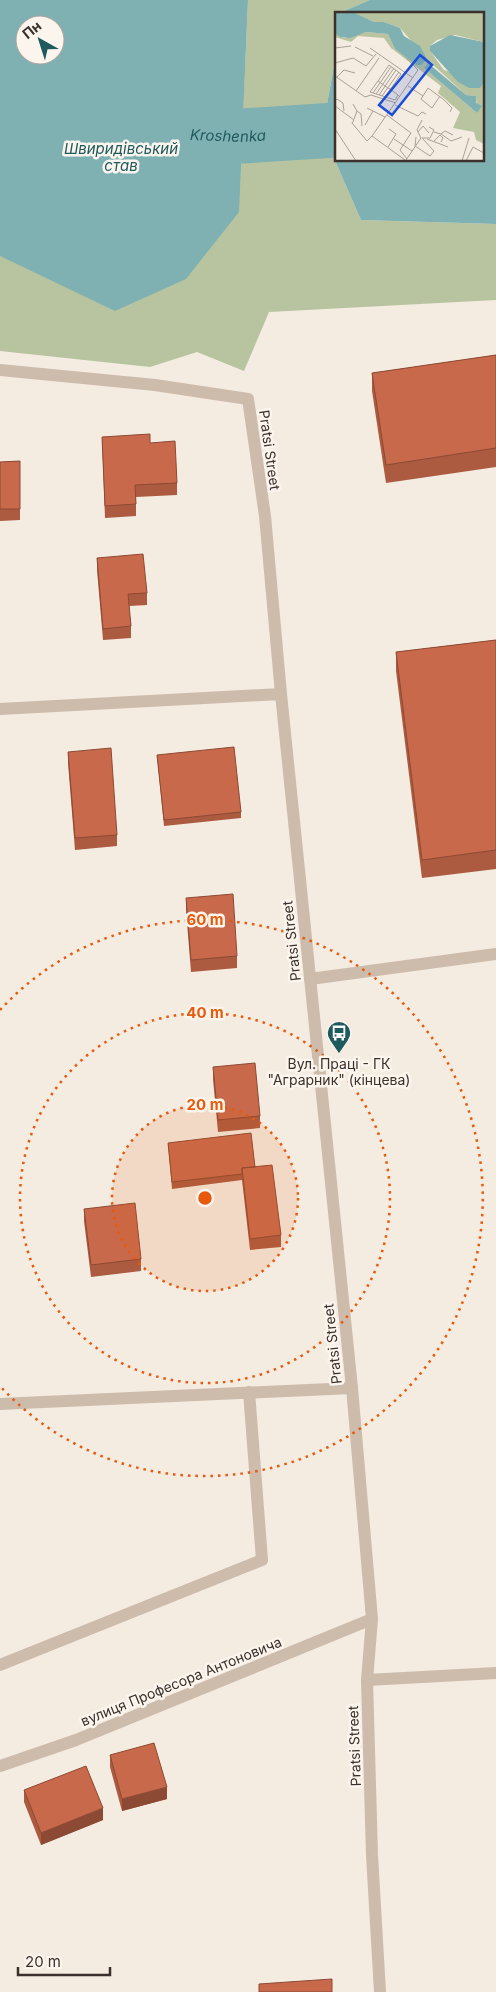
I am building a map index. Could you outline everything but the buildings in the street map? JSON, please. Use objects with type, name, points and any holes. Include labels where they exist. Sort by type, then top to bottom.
[{"type":"street","name":"Pratsi Street","points":[[0,370],[156,385],[248,399],[265,516],[281,694],[352,1388],[372,1620],[367,1680],[372,1855],[380,1992]]},
{"type":"street","points":[[0,710],[281,694]]},
{"type":"street","points":[[310,979],[496,954]]},
{"type":"street","points":[[0,1404],[352,1388]]},
{"type":"street","points":[[0,1665],[262,1560],[249,1392]]},
{"type":"street","name":"вулиця Професора Антоновича","points":[[0,1766],[76,1740],[372,1620]]},
{"type":"street","points":[[367,1680],[496,1673]]},
{"type":"green space","points":[[248,0],[370,0],[344,12],[335,12],[335,60],[322,131],[361,220],[496,224],[496,300],[269,312],[244,371],[197,352],[150,367],[0,351],[0,256],[242,136]]},
{"type":"water","name":"Швиридівський став","points":[[0,0],[248,0],[239,212],[186,279],[115,311],[0,256]]},
{"type":"water","points":[[370,0],[496,0],[496,224],[361,220],[335,161],[484,161],[484,12],[344,11]]},
{"type":"water","points":[[335,60],[335,161],[322,131]]},
{"type":"waterway","name":"Kroshenka","points":[[168,133],[242,136],[335,130]]},
{"type":"place","name":"Вул. Праці - ГК \"Аграрник\" (кінцева)","points":[[339,1054]]}]
